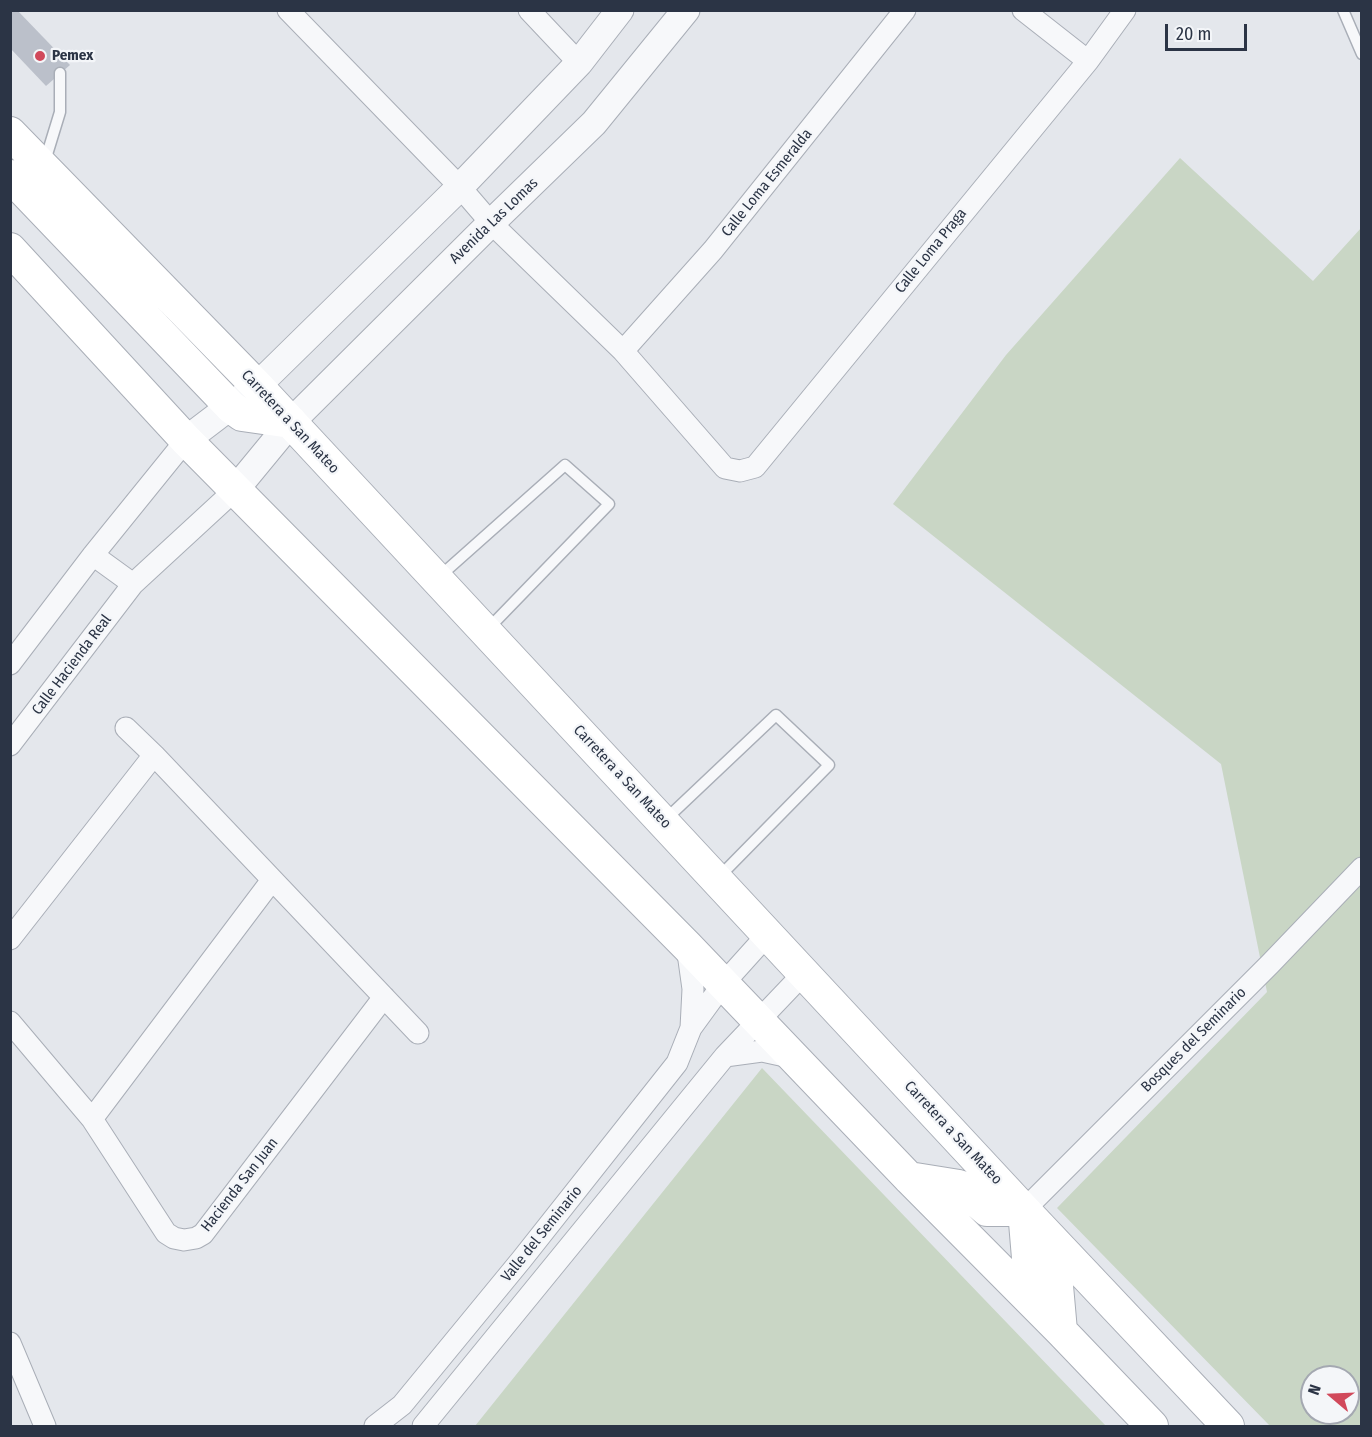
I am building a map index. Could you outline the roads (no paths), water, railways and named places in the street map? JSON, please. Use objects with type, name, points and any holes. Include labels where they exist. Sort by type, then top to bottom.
[{"type":"main road","name":"Carretera a San Mateo","points":[[10,133],[291,422],[1228,1426]]},
{"type":"main road","points":[[10,176],[231,406],[242,415],[291,422]]},
{"type":"main road","points":[[10,249],[186,440],[687,946],[909,1178],[1152,1426]]},
{"type":"main road","points":[[909,1178],[959,1186],[987,1210],[1024,1210],[1028,1258],[1057,1286],[1061,1331]]},
{"type":"street","points":[[288,10],[460,187],[491,223],[623,351]]},
{"type":"street","points":[[529,10],[579,63]]},
{"type":"street","points":[[10,664],[93,555],[186,440],[257,386],[460,187],[579,63],[620,10]]},
{"type":"street","name":"Avenida Las Lomas","points":[[235,490],[291,422],[594,123],[686,10]]},
{"type":"street","name":"Calle Loma Esmeralda","points":[[623,351],[713,250],[905,10]]},
{"type":"street","points":[[1023,10],[1088,61]]},
{"type":"street","name":"Calle Loma Praga","points":[[623,351],[725,468],[740,471],[755,467],[1088,61],[1125,10]]},
{"type":"street","name":"Calle Hacienda Real","points":[[10,745],[134,584],[235,490]]},
{"type":"street","points":[[93,555],[134,584]]},
{"type":"street","points":[[126,728],[418,1033]]},
{"type":"street","points":[[10,939],[154,755]]},
{"type":"street","name":"Bosques del Seminario","points":[[1024,1210],[1362,868]]},
{"type":"street","points":[[92,1119],[272,880]]},
{"type":"street","name":"Valle del Seminario","points":[[375,1426],[402,1405],[522,1259],[677,1063],[691,1028],[723,984],[768,934]]},
{"type":"street","name":"Valle del Seminario","points":[[687,946],[693,989],[691,1028]]},
{"type":"street","name":"Valle del Seminario","points":[[423,1426],[725,1056],[804,973]]},
{"type":"street","name":"Hacienda San Juan","points":[[10,1022],[92,1119],[166,1233],[184,1240],[203,1234],[384,997]]},
{"type":"street","points":[[725,1056],[762,1051],[795,1059]]},
{"type":"street","points":[[522,1259],[542,1280]]},
{"type":"street","points":[[10,1343],[45,1426]]},
{"type":"lane","points":[[1343,10],[1362,54]]},
{"type":"lane","points":[[43,167],[60,112],[60,73]]},
{"type":"lane","points":[[437,579],[565,465],[609,504],[485,631]]},
{"type":"lane","points":[[663,822],[776,714],[830,765],[717,879]]},
{"type":"place","name":"Pemex","points":[[40,56]]}]
